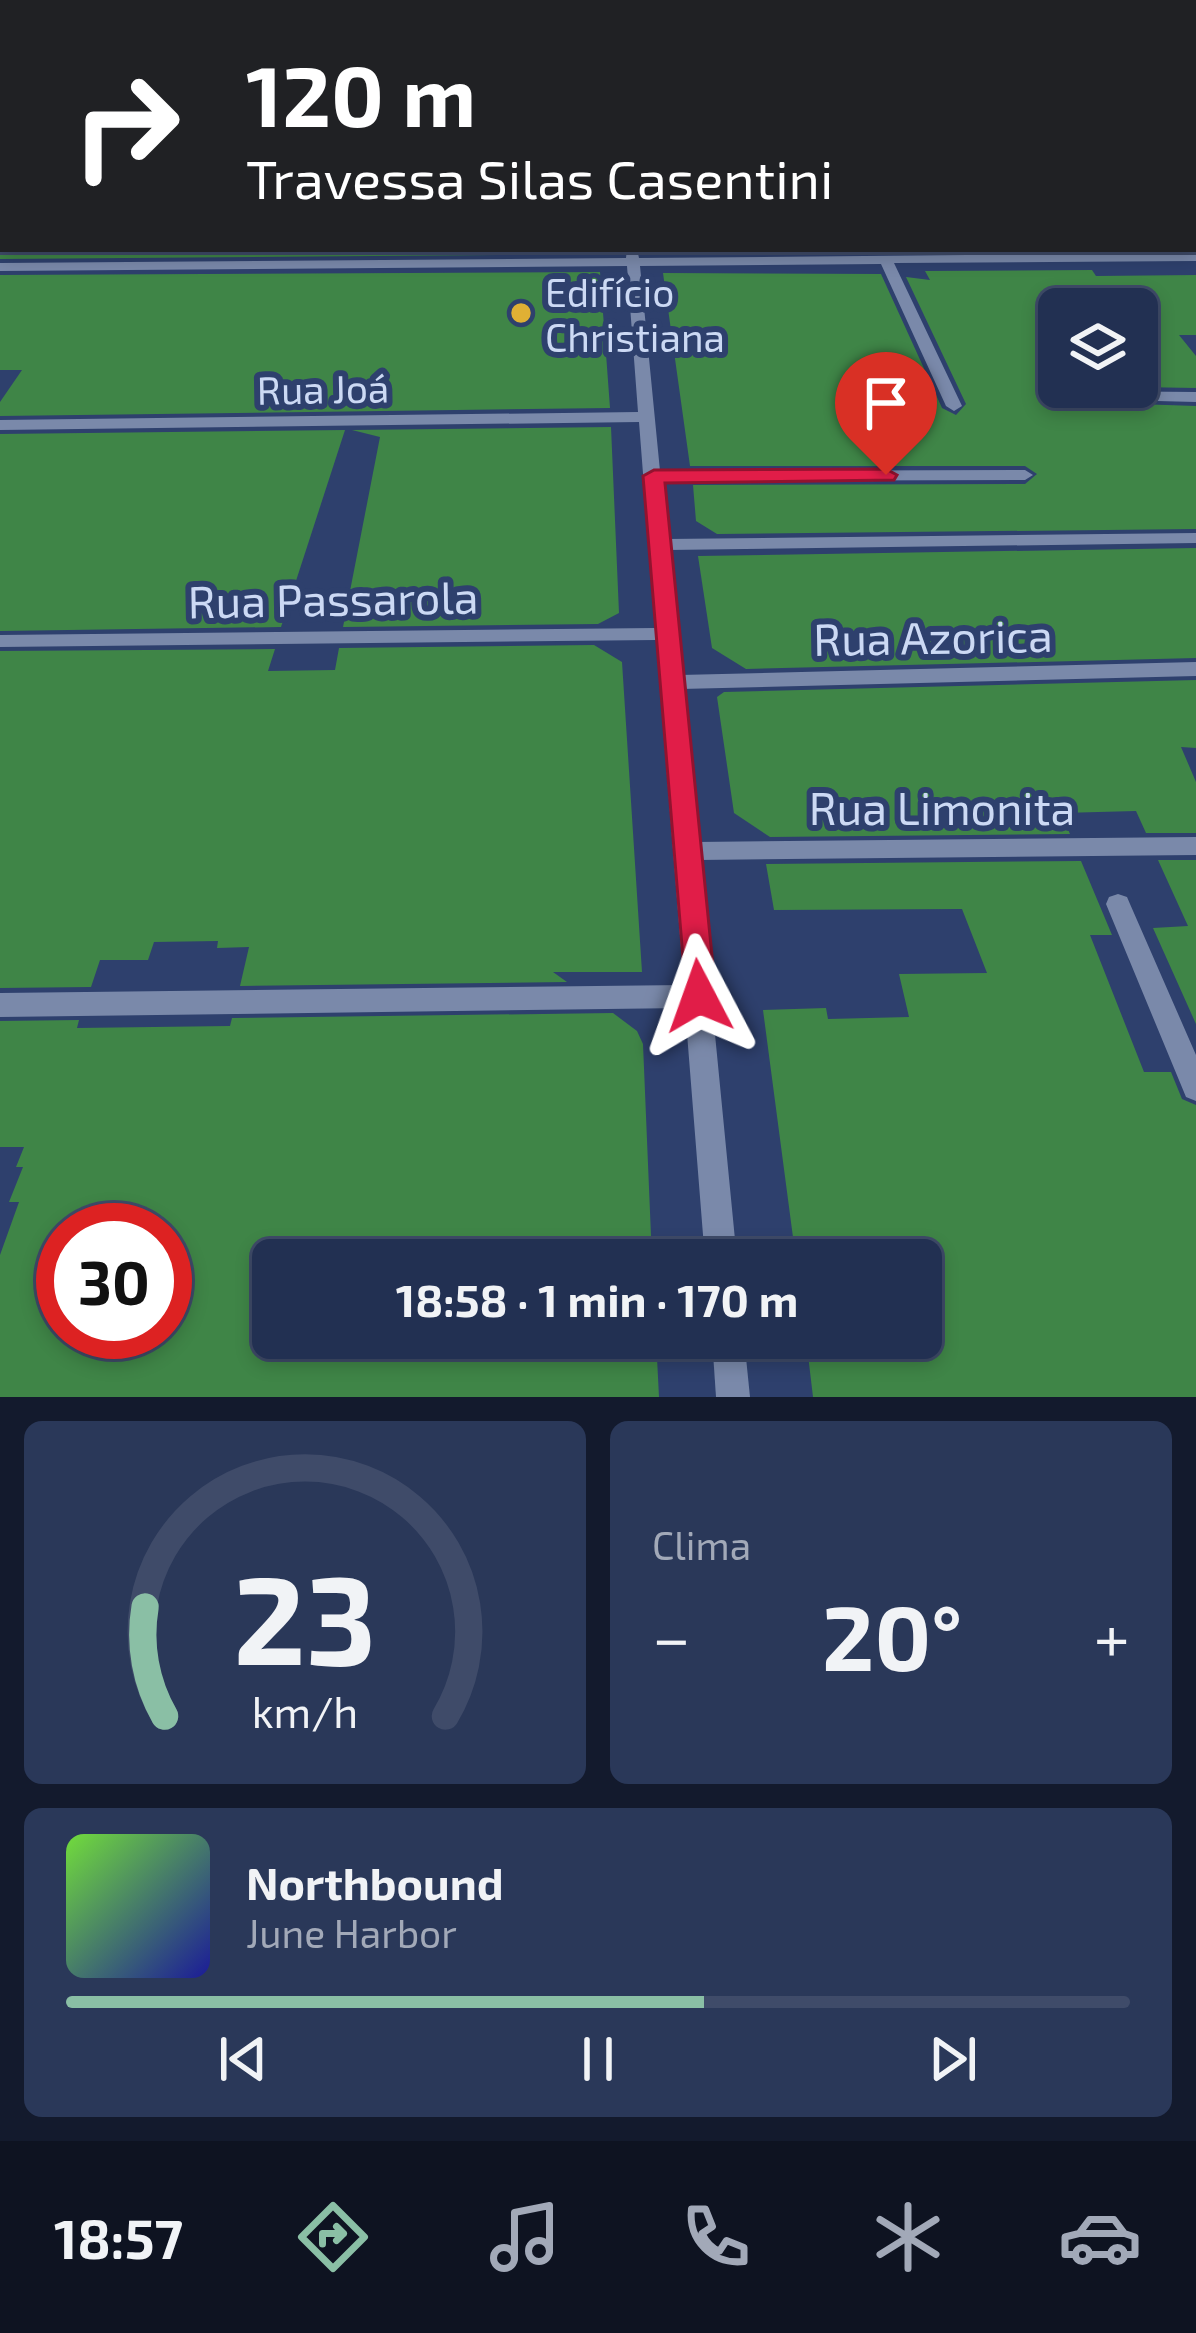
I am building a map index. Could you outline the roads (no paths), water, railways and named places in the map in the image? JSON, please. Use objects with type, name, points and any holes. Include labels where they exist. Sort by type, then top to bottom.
[{"type":"street","points":[[104,266],[114,252]]},
{"type":"street","points":[[632,255],[689,851],[719,1239]]},
{"type":"street","points":[[0,267],[632,255],[1196,257]]},
{"type":"street","points":[[885,258],[954,406]]},
{"type":"street","points":[[1158,397],[1196,397]]},
{"type":"street","name":"Rua Joá","points":[[0,425],[647,417]]},
{"type":"street","points":[[654,476],[1025,475]]},
{"type":"street","points":[[660,545],[1196,538]]},
{"type":"street","name":"Rua Passarola","points":[[0,641],[667,634]]},
{"type":"street","name":"Rua Azorica","points":[[672,682],[1196,669]]},
{"type":"street","name":"Rua Limonita","points":[[689,851],[1196,846]]},
{"type":"street","points":[[1118,904],[1196,1088]]},
{"type":"street","points":[[0,1005],[699,996]]},
{"type":"street","points":[[730,1359],[733,1397]]},
{"type":"place","name":"Edifício Christiana","points":[[521,313]]}]
